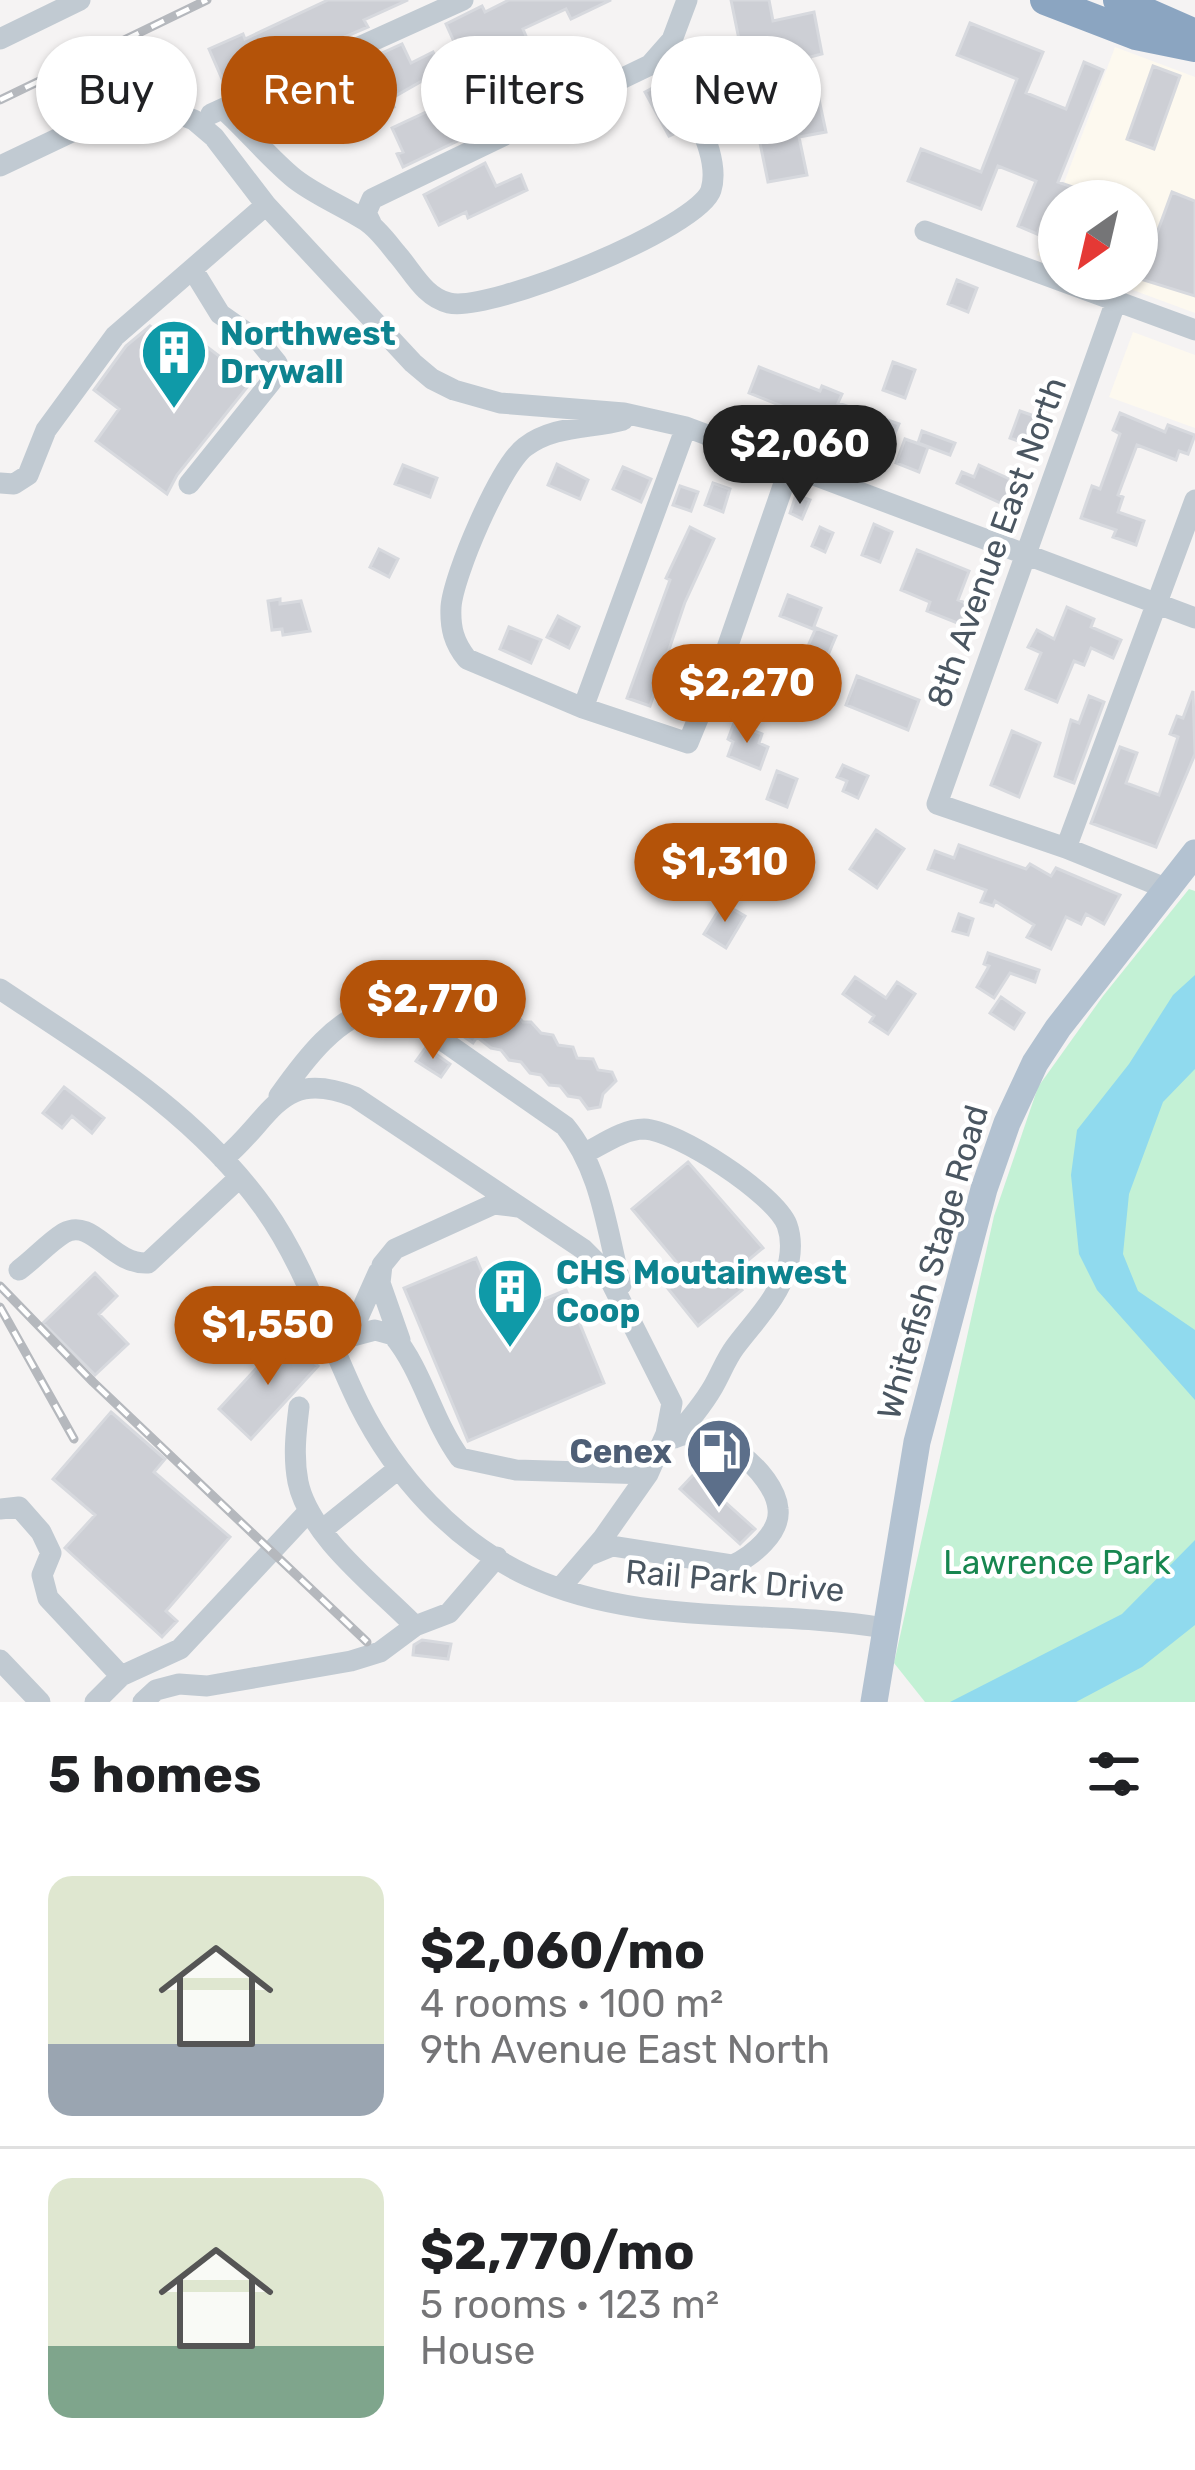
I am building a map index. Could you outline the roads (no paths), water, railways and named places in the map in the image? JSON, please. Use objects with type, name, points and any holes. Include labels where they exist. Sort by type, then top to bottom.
[{"type":"highway","points":[[1045,0],[1136,35],[1195,47]]},
{"type":"highway","points":[[1118,0],[1195,34]]},
{"type":"main road","name":"Whitefish Stage Road","points":[[874,1702],[917,1442],[984,1189],[1007,1124],[1035,1063],[1058,1028],[1195,853]]},
{"type":"street","points":[[0,39],[80,0]]},
{"type":"street","points":[[384,36],[463,0]]},
{"type":"street","points":[[673,36],[687,0]]},
{"type":"street","points":[[651,62],[630,77],[372,199],[366,213],[371,224],[432,296],[451,304],[474,304],[557,279],[693,213],[713,184],[704,144]]},
{"type":"street","points":[[197,123],[214,137],[266,205],[413,363],[454,390],[500,403],[638,416],[686,428],[1195,618]]},
{"type":"street","points":[[0,166],[46,144]]},
{"type":"street","points":[[259,144],[300,183],[371,224]]},
{"type":"street","points":[[0,483],[14,484],[28,476],[46,430],[116,336],[266,205]]},
{"type":"street","points":[[926,231],[1195,330]]},
{"type":"street","points":[[189,484],[271,382],[277,363],[260,342],[220,314],[194,271]]},
{"type":"street","name":"8th Avenue East North","points":[[1066,848],[937,804],[1116,302]]},
{"type":"street","points":[[638,416],[556,430],[522,448],[466,553],[451,604],[454,643],[466,659],[583,708],[688,742],[728,648],[790,466]]},
{"type":"street","points":[[583,708],[686,428]]},
{"type":"street","points":[[1170,890],[1066,848],[1195,500]]},
{"type":"street","name":"Rail Park Drive","points":[[0,989],[176,1110],[223,1159],[264,1209],[297,1262],[338,1342],[357,1400],[398,1469],[447,1520],[497,1557],[527,1575],[603,1602],[664,1613],[820,1617],[885,1628]]},
{"type":"street","points":[[223,1159],[251,1135],[335,1032],[355,1018],[383,1010],[410,1017],[431,1030],[555,1118],[585,1153],[624,1296],[672,1403],[666,1434],[652,1465]]},
{"type":"street","points":[[267,1112],[303,1087],[329,1087],[355,1097],[583,1249],[605,1272],[638,1330]]},
{"type":"street","points":[[561,1587],[705,1399],[727,1359],[779,1287],[791,1244],[776,1208],[667,1134],[633,1130],[585,1153]]},
{"type":"street","points":[[450,1159],[485,1190],[478,1210]]},
{"type":"street","points":[[19,1270],[77,1228],[89,1232],[118,1257],[133,1264],[148,1263],[239,1178]]},
{"type":"street","points":[[338,1342],[353,1329],[382,1265],[395,1249],[494,1204],[515,1205],[543,1219]]},
{"type":"street","points":[[382,1265],[380,1283],[403,1346],[444,1436],[460,1457],[482,1466],[516,1470],[652,1465]]},
{"type":"street","points":[[338,1342],[385,1331],[403,1346]]},
{"type":"street","points":[[299,1407],[294,1450],[298,1486],[309,1510],[322,1530],[415,1626]]},
{"type":"street","points":[[585,1558],[612,1546],[733,1565],[756,1551],[766,1538],[777,1521],[779,1506],[759,1474],[720,1439],[686,1432],[674,1438]]},
{"type":"street","points":[[322,1530],[398,1469]]},
{"type":"street","points":[[0,1510],[19,1507],[41,1532],[51,1553],[43,1575],[48,1598],[122,1676]]},
{"type":"street","points":[[95,1702],[122,1676],[180,1649],[309,1510]]},
{"type":"street","points":[[143,1702],[156,1690],[178,1684],[208,1686],[380,1652],[415,1626],[448,1613],[497,1557]]},
{"type":"street","points":[[0,1660],[40,1702]]},
{"type":"water","points":[[1195,975],[1195,1069],[1163,1102],[1129,1194],[1123,1254],[1138,1291],[1195,1330],[1195,1400],[1097,1290],[1079,1254],[1071,1175],[1077,1130],[1129,1064],[1173,995]]},
{"type":"water","points":[[1195,1540],[1195,1625],[1142,1667],[1076,1702],[950,1702],[1122,1614]]},
{"type":"railway","points":[[0,100],[207,0]]},
{"type":"railway","points":[[0,1286],[93,1382],[367,1642]]},
{"type":"railway","points":[[0,1307],[74,1439]]},
{"type":"place","name":"Northwest Drywall","points":[[174,411]]},
{"type":"place","name":"CHS Moutainwest Coop","points":[[510,1350]]},
{"type":"place","name":"Cenex","points":[[719,1510]]},
{"type":"park label","name":"Lawrence Park","points":[[1057,1562]]}]
